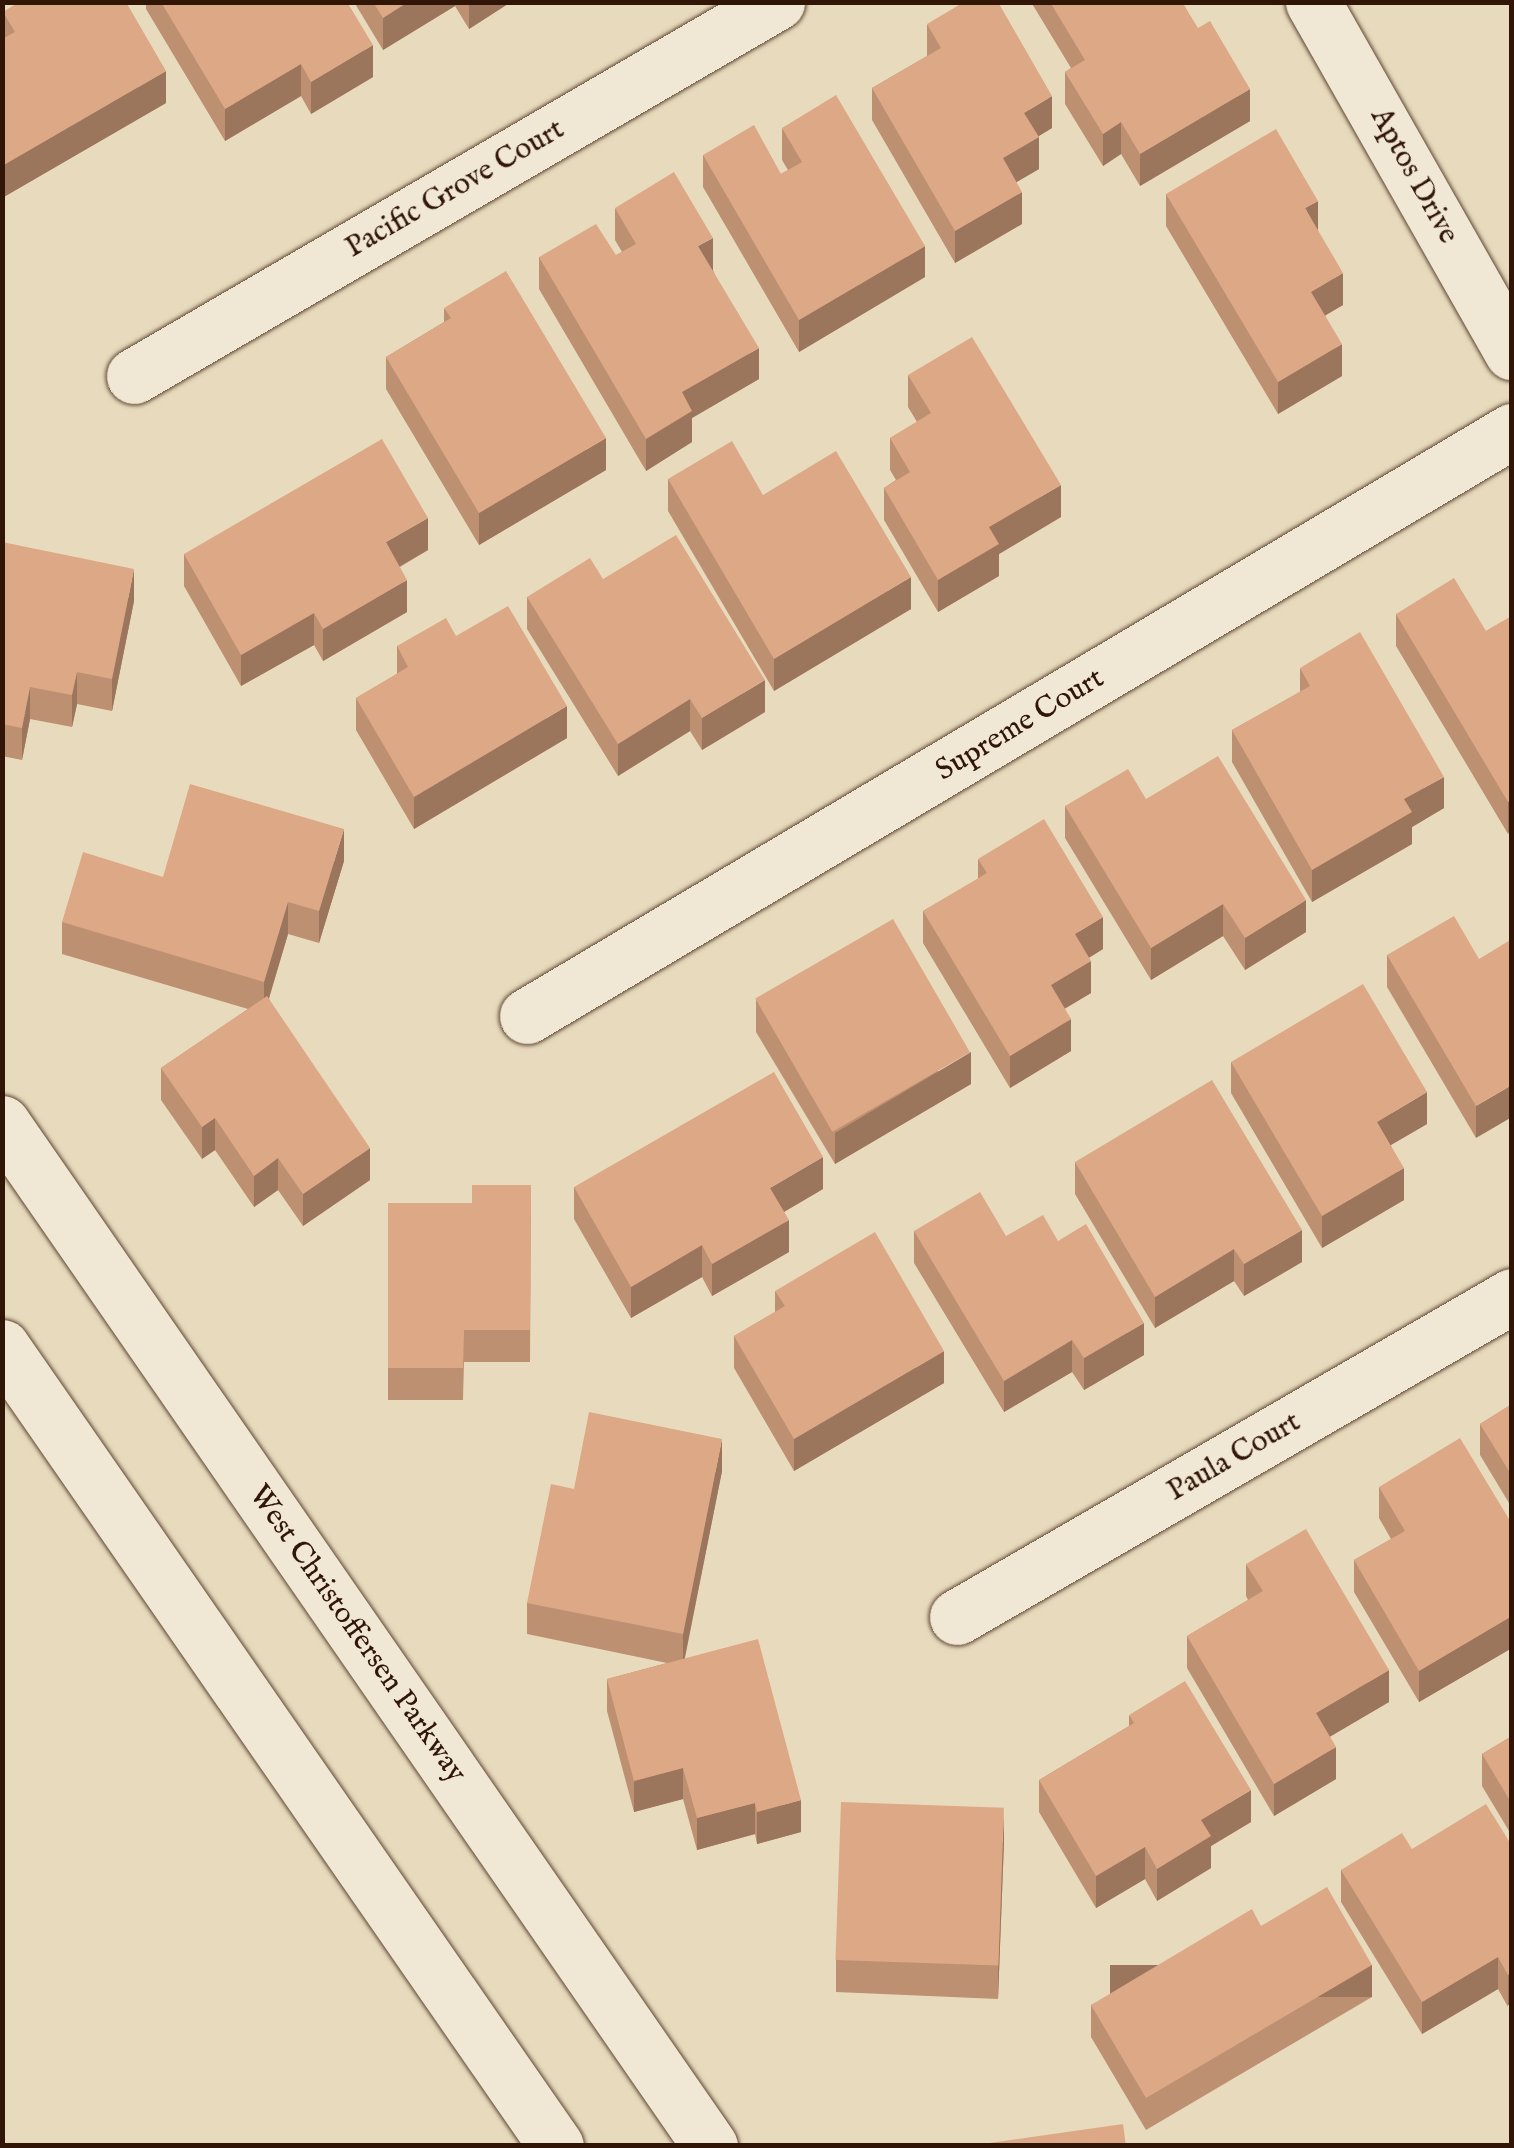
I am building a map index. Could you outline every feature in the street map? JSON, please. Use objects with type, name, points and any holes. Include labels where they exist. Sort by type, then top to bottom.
[{"type":"street","name":"Pacific Grove Court","points":[[134,376],[776,2]]},
{"type":"street","name":"Aptos Drive","points":[[1313,2],[1512,352]]},
{"type":"street","name":"Supreme Court","points":[[527,1016],[1512,431]]},
{"type":"street","name":"West Christoffersen Parkway","points":[[2,1123],[710,2146]]},
{"type":"street","name":"Paula Court","points":[[957,1617],[1512,1296]]},
{"type":"street","points":[[2,1347],[556,2146]]},
{"type":"building","points":[[19,2],[126,2],[166,71],[2,166],[2,39],[15,32],[3,12]]},
{"type":"building","points":[[161,2],[347,2],[373,45],[311,82],[301,64],[225,109]]},
{"type":"building","points":[[373,2],[408,2],[383,18]]},
{"type":"building","points":[[964,2],[998,2],[1052,96],[1024,113],[1039,137],[1003,158],[1022,192],[955,231],[872,88],[941,48],[927,24]]},
{"type":"building","points":[[1050,2],[1182,2],[1198,28],[1210,21],[1250,89],[1140,154],[1121,122],[1103,134],[1065,72],[1085,60]]},
{"type":"building","points":[[836,95],[925,246],[799,320],[703,155],[754,125],[781,174],[802,162],[782,128]]},
{"type":"building","points":[[1276,129],[1318,201],[1305,208],[1343,273],[1311,292],[1342,344],[1278,382],[1166,194]]},
{"type":"building","points":[[674,172],[713,238],[698,246],[759,348],[682,392],[692,411],[646,439],[539,257],[596,224],[616,255],[636,244],[615,208]]},
{"type":"building","points":[[506,271],[606,438],[479,513],[386,357],[451,318],[444,308]]},
{"type":"building","points":[[972,337],[1061,485],[989,527],[999,544],[938,580],[884,488],[910,472],[890,438],[931,413],[908,375]]},
{"type":"building","points":[[382,439],[428,518],[386,542],[407,580],[323,629],[314,613],[241,655],[184,554]]},
{"type":"building","points":[[732,441],[763,495],[836,451],[911,577],[774,659],[668,479]]},
{"type":"building","points":[[676,535],[765,680],[702,718],[690,699],[618,744],[527,597],[590,558],[603,579]]},
{"type":"building","points":[[2,542],[134,569],[112,679],[77,672],[72,695],[30,687],[22,728],[2,724]]},
{"type":"building","points":[[1454,578],[1486,631],[1512,616],[1512,800],[1508,802],[1396,614]]},
{"type":"building","points":[[508,606],[567,706],[414,797],[356,698],[408,667],[397,646],[446,618],[456,636]]},
{"type":"building","points":[[1360,632],[1444,777],[1404,799],[1412,812],[1312,870],[1232,730],[1310,686],[1300,668]]},
{"type":"building","points":[[1218,756],[1306,900],[1245,938],[1223,904],[1151,948],[1065,806],[1128,769],[1146,799]]},
{"type":"building","points":[[190,784],[344,829],[319,911],[288,902],[264,982],[62,922],[83,852],[163,877]]},
{"type":"building","points":[[1044,819],[1103,917],[1075,934],[1091,961],[1051,985],[1071,1019],[1010,1056],[923,911],[987,873],[978,859]]},
{"type":"building","points":[[1454,916],[1479,959],[1512,939],[1512,1085],[1476,1106],[1387,955]]},
{"type":"building","points":[[893,919],[970,1052],[832,1132],[755,998]]},
{"type":"building","points":[[1363,984],[1427,1092],[1377,1122],[1404,1168],[1322,1216],[1231,1062]]},
{"type":"building","points":[[267,996],[370,1148],[303,1194],[278,1158],[254,1176],[215,1118],[202,1127],[161,1068]]},
{"type":"building","points":[[774,1072],[823,1157],[770,1188],[789,1220],[712,1264],[702,1245],[631,1287],[574,1187]]},
{"type":"building","points":[[1212,1080],[1302,1230],[1244,1264],[1234,1249],[1155,1297],[1075,1162]]},
{"type":"building","points":[[472,1185],[531,1185],[530,1330],[464,1330],[463,1368],[388,1368],[388,1203],[472,1203]]},
{"type":"building","points":[[980,1192],[1006,1236],[1043,1215],[1058,1241],[1086,1224],[1144,1323],[1084,1358],[1072,1340],[1004,1381],[914,1231]]},
{"type":"building","points":[[875,1232],[944,1351],[794,1439],[734,1336],[785,1306],[775,1291]]},
{"type":"building","points":[[1512,1404],[1512,1476],[1480,1424]]},
{"type":"building","points":[[589,1412],[722,1439],[683,1634],[527,1603],[551,1484],[574,1489]]},
{"type":"building","points":[[1460,1438],[1512,1524],[1512,1616],[1419,1671],[1354,1560],[1405,1531],[1379,1487]]},
{"type":"building","points":[[1306,1529],[1389,1670],[1316,1713],[1336,1747],[1274,1784],[1187,1636],[1263,1591],[1246,1564]]},
{"type":"building","points":[[758,1639],[801,1800],[757,1812],[755,1803],[697,1818],[683,1768],[634,1781],[607,1679]]},
{"type":"building","points":[[1185,1681],[1251,1790],[1201,1820],[1211,1836],[1157,1869],[1145,1847],[1096,1876],[1039,1780],[1134,1723],[1129,1715]]},
{"type":"building","points":[[1512,1736],[1512,1804],[1482,1754]]},
{"type":"building","points":[[841,1802],[1004,1808],[998,1966],[835,1960]]},
{"type":"building","points":[[1486,1804],[1512,1846],[1512,1973],[1508,1975],[1498,1957],[1422,2002],[1341,1870],[1402,1833],[1412,1849]]},
{"type":"building","points":[[1327,1887],[1372,1965],[1146,2098],[1091,2005],[1252,1909],[1261,1926]]},
{"type":"building","points":[[1123,2124],[1126,2146],[968,2146]]}]
